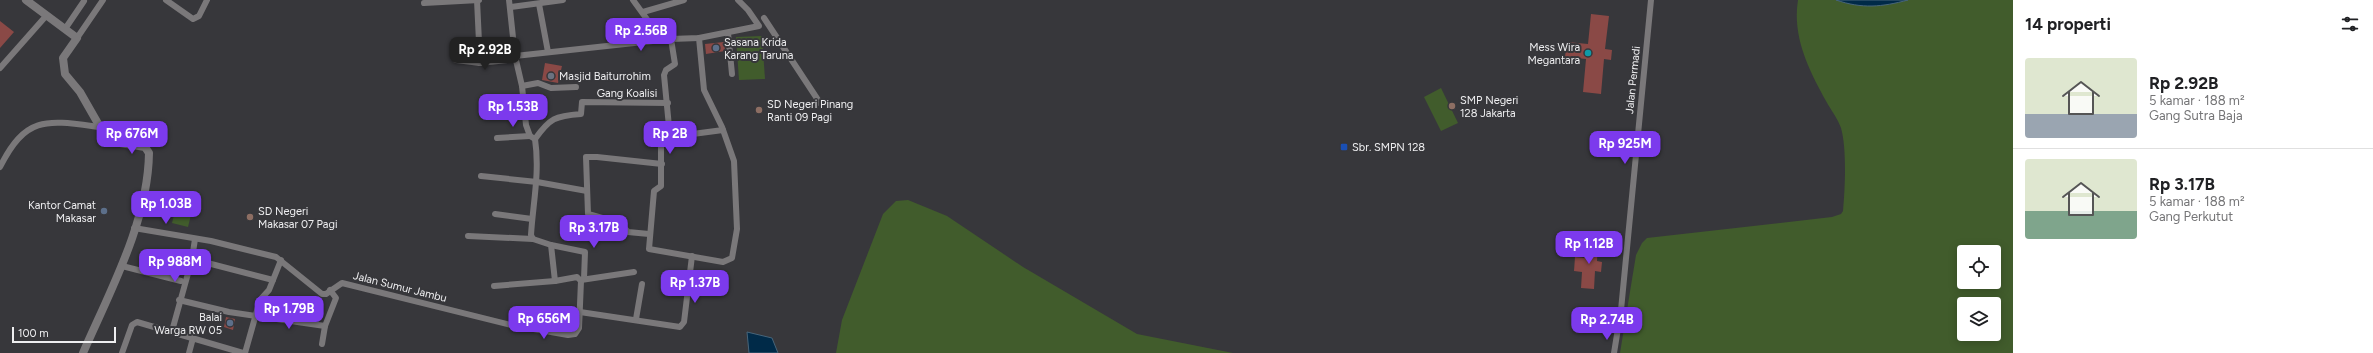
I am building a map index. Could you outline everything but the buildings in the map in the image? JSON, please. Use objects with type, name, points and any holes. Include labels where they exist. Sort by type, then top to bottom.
[{"type":"street","points":[[26,0],[77,38]]},
{"type":"street","points":[[83,353],[122,266],[144,190],[149,153],[145,147],[108,141],[99,127],[88,104],[63,69],[63,58],[103,0]]},
{"type":"street","points":[[166,0],[194,19],[199,16],[207,0]]},
{"type":"street","points":[[424,3],[478,0],[480,62]]},
{"type":"street","points":[[533,239],[531,235],[532,219],[537,182],[533,138],[526,125],[522,86],[515,58],[510,3],[539,4],[563,0]]},
{"type":"street","points":[[633,0],[662,40]]},
{"type":"street","points":[[643,12],[684,0]]},
{"type":"street","points":[[456,60],[480,62],[548,52],[625,46],[671,38],[699,38],[759,26],[748,10],[738,0]]},
{"type":"street","name":"Jalan Permadi","points":[[1614,353],[1621,310],[1651,0]]},
{"type":"street","points":[[65,29],[84,2]]},
{"type":"street","points":[[539,4],[548,52]]},
{"type":"street","points":[[0,66],[46,16]]},
{"type":"street","points":[[764,18],[820,103]]},
{"type":"street","points":[[728,33],[732,74]]},
{"type":"street","points":[[670,137],[664,72],[674,64],[671,38]]},
{"type":"street","points":[[699,38],[704,90],[723,130],[734,161],[737,229],[732,258],[723,262],[649,250],[649,234],[654,192],[661,186],[661,139],[723,130]]},
{"type":"street","points":[[522,86],[538,83],[551,88],[576,87]]},
{"type":"street","name":"Gang Koalisi","points":[[533,138],[546,124],[554,119],[563,115],[581,114],[582,102],[668,103]]},
{"type":"street","points":[[0,167],[14,142],[34,126],[52,122],[99,127]]},
{"type":"street","points":[[497,138],[533,138]]},
{"type":"street","points":[[649,234],[628,232],[620,223],[588,214],[586,157],[597,156],[662,164]]},
{"type":"street","points":[[482,176],[537,182],[587,190]]},
{"type":"street","points":[[495,214],[532,219]]},
{"type":"street","name":"Jalan Sumur Jambu","points":[[134,228],[235,246],[281,260],[317,292],[325,294],[342,283],[511,325],[572,335],[579,328],[580,312]]},
{"type":"street","points":[[468,236],[533,239],[551,245],[585,252],[580,312],[636,319],[674,327],[680,327],[684,322],[692,256]]},
{"type":"street","points":[[172,331],[179,300],[192,259],[195,239]]},
{"type":"street","points":[[551,245],[555,281]]},
{"type":"street","points":[[192,259],[273,280]]},
{"type":"street","points":[[122,353],[133,323],[141,322],[244,353],[260,300],[267,294],[281,260]]},
{"type":"street","points":[[122,266],[181,281]]},
{"type":"street","points":[[494,286],[555,281],[577,277],[582,279],[634,272]]},
{"type":"street","points":[[636,319],[642,284]]},
{"type":"street","points":[[322,344],[325,326],[336,298],[330,290]]},
{"type":"street","points":[[179,300],[256,316],[325,326]]},
{"type":"street","points":[[189,353],[192,338]]},
{"type":"green space","points":[[1798,0],[2013,0],[2013,353],[1620,353],[1636,255],[1642,243],[1647,238],[1832,217],[1841,214],[1843,211],[1845,158],[1841,128],[1808,65],[1803,53],[1797,27]]},
{"type":"green space","points":[[762,36],[765,79],[739,80],[736,37]]},
{"type":"green space","points":[[1441,88],[1458,123],[1441,131],[1424,97]]},
{"type":"green space","points":[[178,199],[194,203],[188,227],[172,223]]},
{"type":"green space","points":[[908,200],[947,216],[1023,267],[1137,334],[1233,353],[836,353],[842,320],[883,214],[896,201]]},
{"type":"water","points":[[1836,0],[1908,0],[1889,4],[1863,6]]},
{"type":"water","points":[[747,332],[772,338],[778,353],[749,353]]},
{"type":"place","name":"Sasana Krida Karang Taruna","points":[[716,48]]},
{"type":"place","name":"Mess Wira Megantara","points":[[1588,53]]},
{"type":"place","name":"Masjid Baiturrohim","points":[[551,76]]},
{"type":"place","name":"SMP Negeri 128 Jakarta","points":[[1452,106]]},
{"type":"place","name":"SD Negeri Pinang Ranti 09 Pagi","points":[[759,110]]},
{"type":"place","name":"Sbr. SMPN 128","points":[[1344,147]]},
{"type":"place","name":"Kantor Camat Makasar","points":[[104,211]]},
{"type":"place","name":"SD Negeri Makasar 07 Pagi","points":[[250,217]]},
{"type":"place","name":"Balai Warga RW 05","points":[[230,323]]}]
